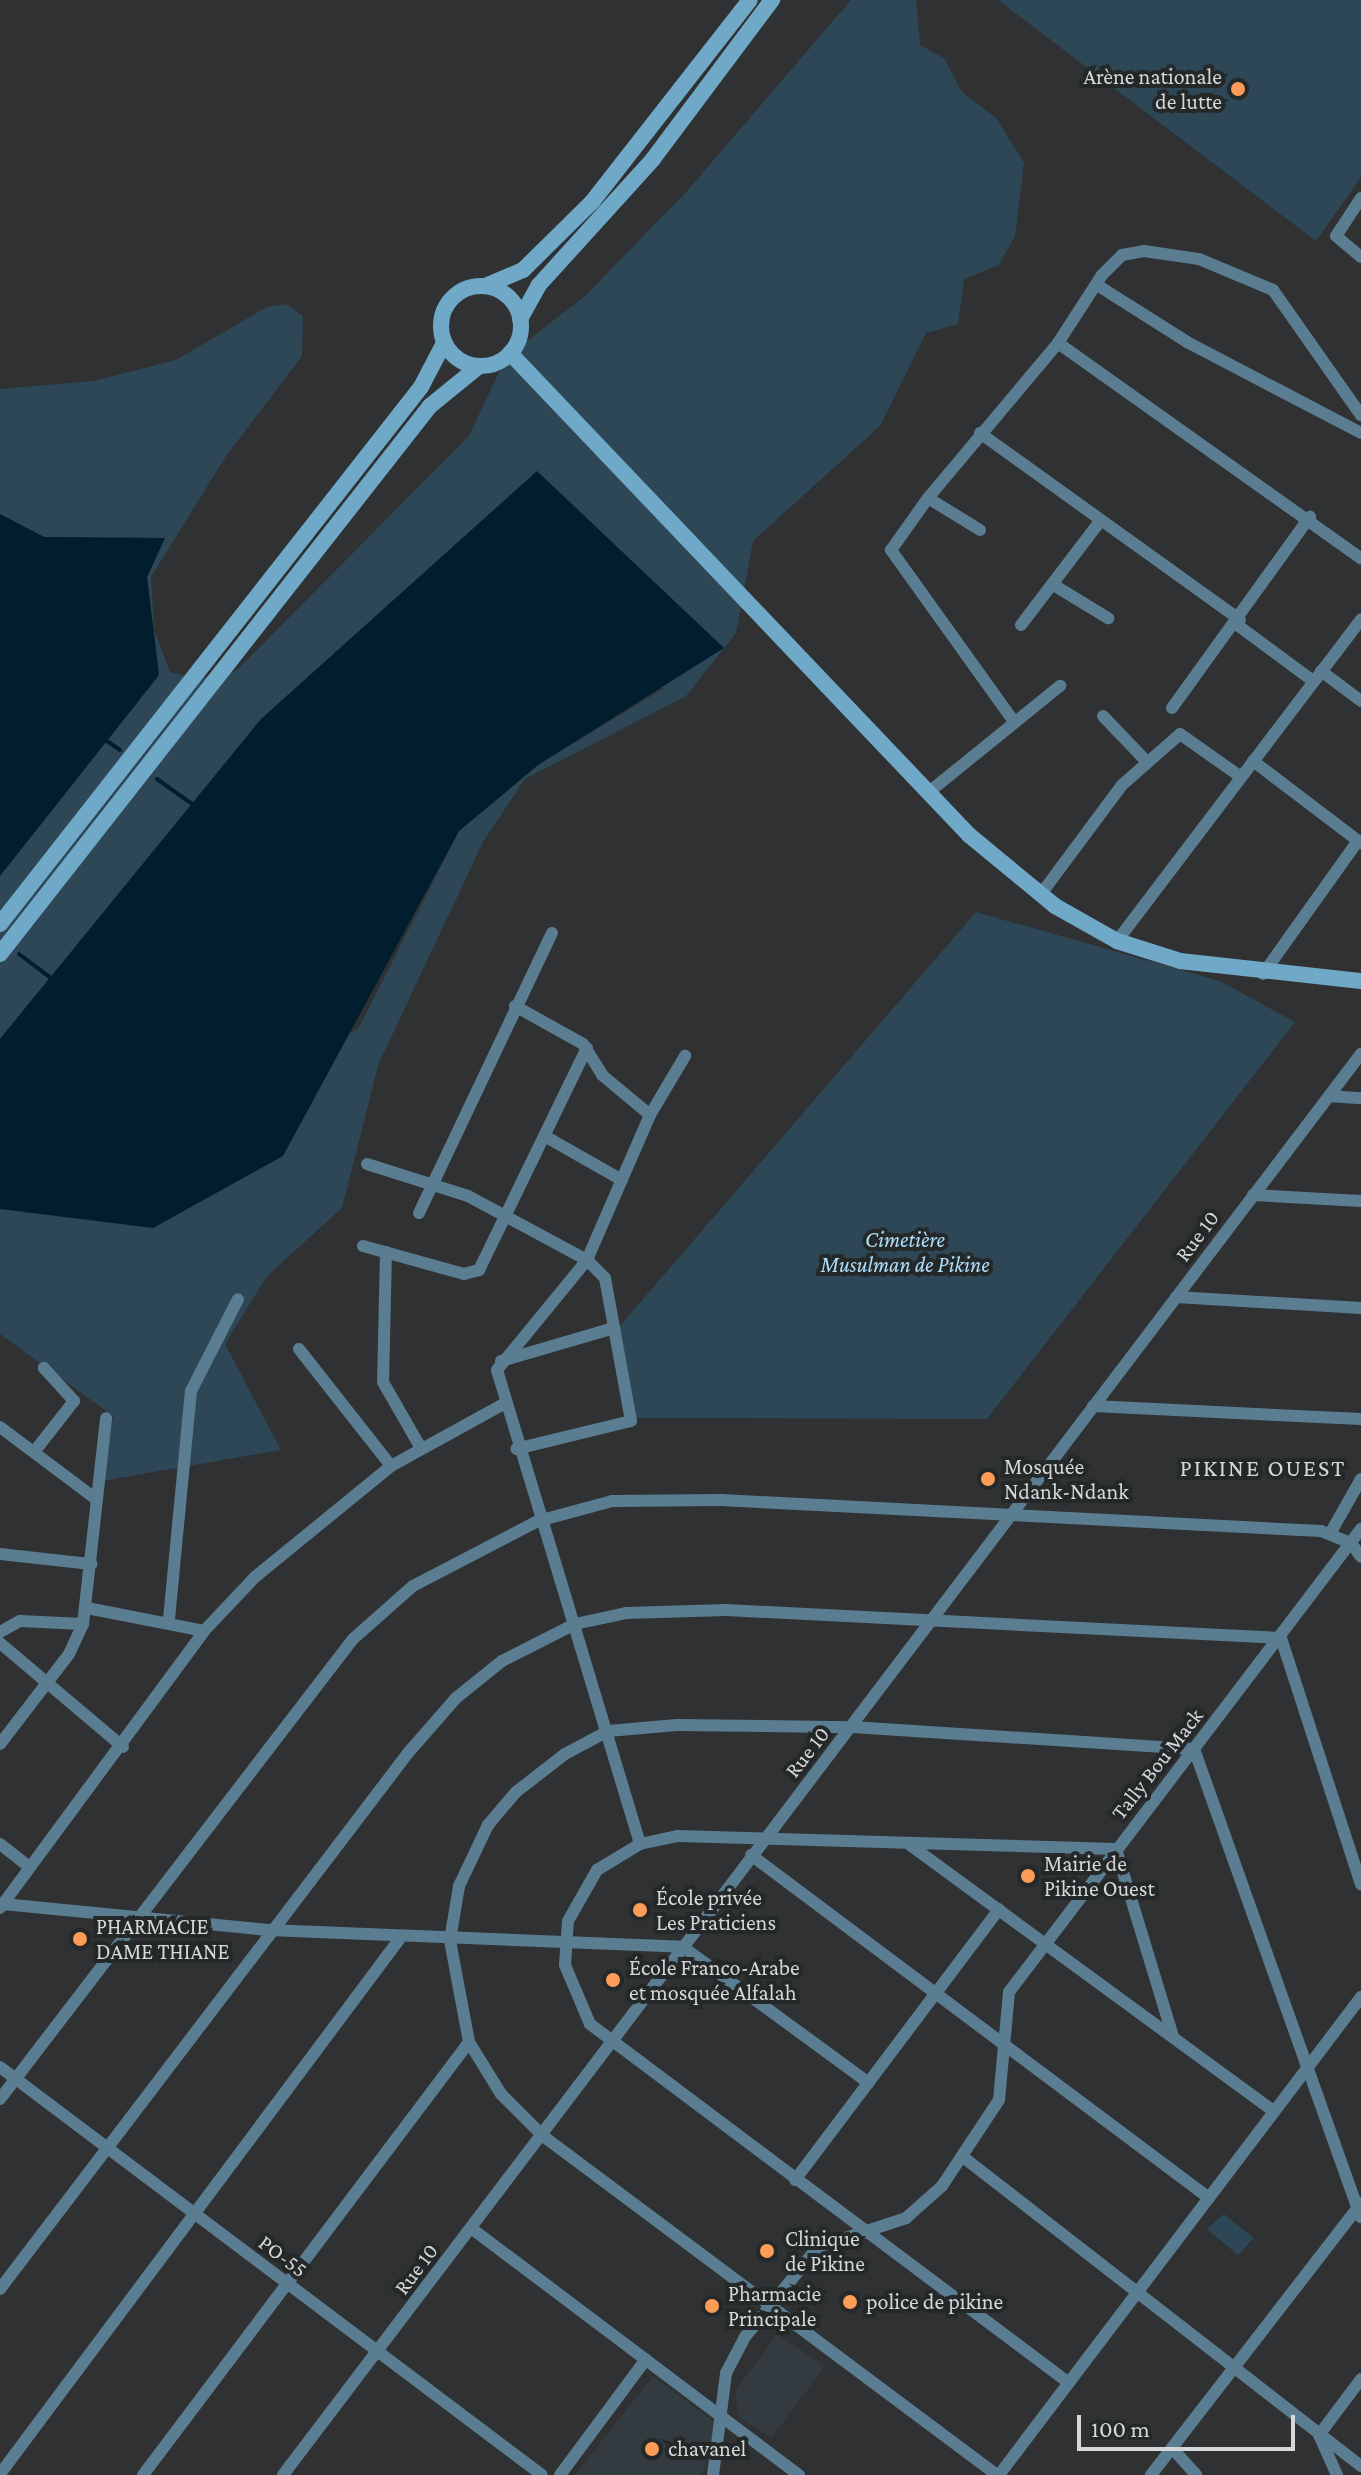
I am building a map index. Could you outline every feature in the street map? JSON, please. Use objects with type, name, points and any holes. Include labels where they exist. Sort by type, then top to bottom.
[{"type":"main road","points":[[0,924],[421,387],[444,343],[447,303],[464,289],[485,286],[523,270],[592,202],[750,0]]},
{"type":"main road","points":[[510,353],[520,319],[538,286],[653,159],[772,0]]},
{"type":"main road","points":[[485,286],[508,297],[520,319]]},
{"type":"main road","points":[[444,343],[479,366]]},
{"type":"main road","points":[[0,954],[430,406],[479,366],[510,353]]},
{"type":"main road","points":[[510,353],[929,792],[1041,894],[1117,941],[1180,961],[1263,974],[1361,981]]},
{"type":"street","points":[[1361,198],[1336,236],[1361,257]]},
{"type":"street","points":[[1014,722],[893,556],[894,541],[980,433],[1058,343],[1097,285],[1122,255],[1144,251],[1199,259],[1273,290],[1361,415]]},
{"type":"street","points":[[1097,285],[1187,342],[1361,433]]},
{"type":"street","points":[[1058,343],[1310,517],[1361,558]]},
{"type":"street","points":[[980,433],[1238,622],[1317,676],[1361,701]]},
{"type":"street","points":[[928,498],[980,530]]},
{"type":"street","points":[[1172,708],[1238,622],[1310,517]]},
{"type":"street","points":[[1021,625],[1101,520]]},
{"type":"street","points":[[1052,584],[1108,618]]},
{"type":"street","points":[[1117,941],[1361,619]]},
{"type":"street","points":[[929,792],[1060,686]]},
{"type":"street","points":[[1103,716],[1147,762]]},
{"type":"street","points":[[1041,894],[1147,762],[1183,733],[1241,777]]},
{"type":"street","points":[[1253,761],[1359,842],[1263,974]]},
{"type":"street","points":[[419,1213],[431,1180],[552,933]]},
{"type":"street","points":[[515,1006],[587,1048],[602,1075],[650,1115]]},
{"type":"street","points":[[363,1246],[474,1273],[508,1216],[548,1138],[587,1048]]},
{"type":"street","name":"Rue 10","points":[[283,2475],[613,2044],[751,1855],[937,1621],[1093,1406],[1361,1054]]},
{"type":"street","points":[[640,1844],[575,1624],[538,1521],[502,1405],[501,1361],[561,1300],[587,1260],[650,1115],[685,1056]]},
{"type":"street","points":[[1329,1096],[1361,1098]]},
{"type":"street","points":[[548,1138],[622,1180]]},
{"type":"street","points":[[367,1164],[431,1180],[508,1216],[587,1260],[611,1292],[614,1328],[631,1421],[516,1449]]},
{"type":"street","points":[[1253,1195],[1361,1201]]},
{"type":"street","points":[[386,1252],[383,1382],[421,1448]]},
{"type":"street","points":[[1176,1297],[1361,1308]]},
{"type":"street","points":[[169,1619],[191,1391],[238,1299]]},
{"type":"street","points":[[501,1361],[614,1328]]},
{"type":"street","points":[[299,1349],[391,1466]]},
{"type":"street","points":[[34,1452],[74,1401],[44,1368]]},
{"type":"street","points":[[502,1405],[391,1466],[272,1560],[204,1631],[123,1747],[28,1866],[1,1906],[268,1930],[450,1940],[565,1941],[683,1947],[869,2083]]},
{"type":"street","points":[[1093,1406],[1361,1419]]},
{"type":"street","points":[[0,1744],[47,1686],[83,1624],[106,1418]]},
{"type":"street","points":[[0,1427],[96,1499]]},
{"type":"street","points":[[1331,1532],[1361,1479]]},
{"type":"street","points":[[0,2099],[327,1670],[413,1586],[538,1521],[651,1498],[1331,1532],[1351,1543],[1361,1557]]},
{"type":"street","name":"Tally Bou Mack","points":[[713,2475],[732,2357],[770,2301],[818,2247],[922,2209],[963,2157],[999,2100],[1005,2002],[1046,1942],[1281,1638],[1361,1529]]},
{"type":"street","points":[[0,1554],[91,1564]]},
{"type":"street","points":[[87,1608],[169,1619],[204,1631]]},
{"type":"street","points":[[0,2289],[268,1930],[456,1698],[502,1661],[575,1624],[672,1609],[1281,1638],[1361,1884]]},
{"type":"street","points":[[0,1632],[20,1621],[83,1624]]},
{"type":"street","points":[[0,1643],[47,1686],[123,1747]]},
{"type":"street","points":[[1151,2475],[1360,2209],[1309,2066],[1194,1749],[852,1727],[608,1731],[516,1792],[488,1825],[459,1886],[450,1940],[469,2042],[501,2094],[543,2136],[770,2301],[998,2475],[1069,2383],[1274,2111],[1309,2066],[1361,1997]]},
{"type":"street","points":[[1069,2383],[613,2044],[574,1999],[565,1941],[578,1897],[597,1870],[640,1844],[678,1836],[1116,1849],[1173,2037]]},
{"type":"street","points":[[0,1844],[28,1866]]},
{"type":"street","points":[[910,1845],[1274,2111]]},
{"type":"street","points":[[751,1855],[1004,2048],[1209,2198]]},
{"type":"street","points":[[795,2180],[999,1909]]},
{"type":"street","points":[[0,2474],[199,2217],[401,1937]]},
{"type":"street","points":[[143,2475],[469,2042]]},
{"type":"street","name":"PO-55","points":[[0,2067],[542,2475]]},
{"type":"street","points":[[963,2157],[1135,2296],[1361,2466]]},
{"type":"street","points":[[471,2228],[799,2475]]},
{"type":"street","points":[[560,2475],[646,2359]]},
{"type":"street","points":[[1319,2435],[1361,2379]]},
{"type":"street","points":[[1319,2435],[1337,2475]]},
{"type":"street","points":[[1172,2448],[1196,2475]]},
{"type":"shaded area","points":[[537,471],[724,648],[538,765],[459,831],[283,1156],[153,1228],[0,1209],[0,1039],[261,719]]},
{"type":"shaded area","points":[[0,514],[44,537],[165,538],[147,577],[159,675],[0,876]]},
{"type":"shaded area","points":[[777,2334],[825,2366],[771,2438],[738,2417],[736,2390]]},
{"type":"shaded area","name":"chavanel","points":[[653,2376],[716,2423],[702,2475],[575,2475]]},
{"type":"green space","points":[[851,0],[916,0],[920,45],[944,58],[962,92],[996,118],[1024,163],[1015,236],[999,265],[964,279],[958,324],[926,333],[880,426],[753,541],[736,633],[686,696],[525,779],[483,842],[378,1065],[342,1208],[267,1276],[225,1344],[281,1450],[102,1481],[113,1416],[0,1334],[0,1209],[358,1029],[459,831],[538,765],[664,688],[261,719],[0,1039],[0,876],[159,675],[147,577],[165,538],[44,537],[0,514],[0,389],[93,381],[176,360],[267,307],[286,304],[303,316],[302,356],[226,456],[151,577],[154,630],[170,672],[197,679],[236,671],[469,436],[506,357],[584,297],[688,190]]},
{"type":"green space","name":"Arène nationale de lutte","points":[[998,0],[1361,0],[1361,177],[1316,241]]},
{"type":"green space","name":"Cimetière Musulman de Pikine","points":[[976,912],[1220,981],[1295,1022],[987,1419],[631,1418],[619,1327]]},
{"type":"green space","points":[[1224,2214],[1254,2238],[1238,2255],[1207,2229]]},
{"type":"waterway","points":[[107,741],[120,750]]},
{"type":"waterway","points":[[157,779],[192,804]]},
{"type":"waterway","points":[[19,954],[50,977]]},
{"type":"place","name":"Arène nationale de lutte","points":[[1238,89]]},
{"type":"place","name":"Mosquée Ndank-Ndank","points":[[988,1479]]},
{"type":"place","name":"Mairie de Pikine Ouest","points":[[1028,1876]]},
{"type":"place","name":"École privée Les Praticiens","points":[[640,1910]]},
{"type":"place","name":"PHARMACIE DAME THIANE","points":[[80,1939]]},
{"type":"place","name":"École Franco-Arabe et mosquée Alfalah","points":[[613,1980]]},
{"type":"place","name":"Clinique de Pikine","points":[[767,2251]]},
{"type":"place","name":"police de pikine","points":[[850,2302]]},
{"type":"place","name":"Pharmacie Principale","points":[[712,2306]]},
{"type":"place","name":"chavanel","points":[[652,2449]]},
{"type":"district","name":"PIKINE OUEST","points":[[1263,1468]]}]
